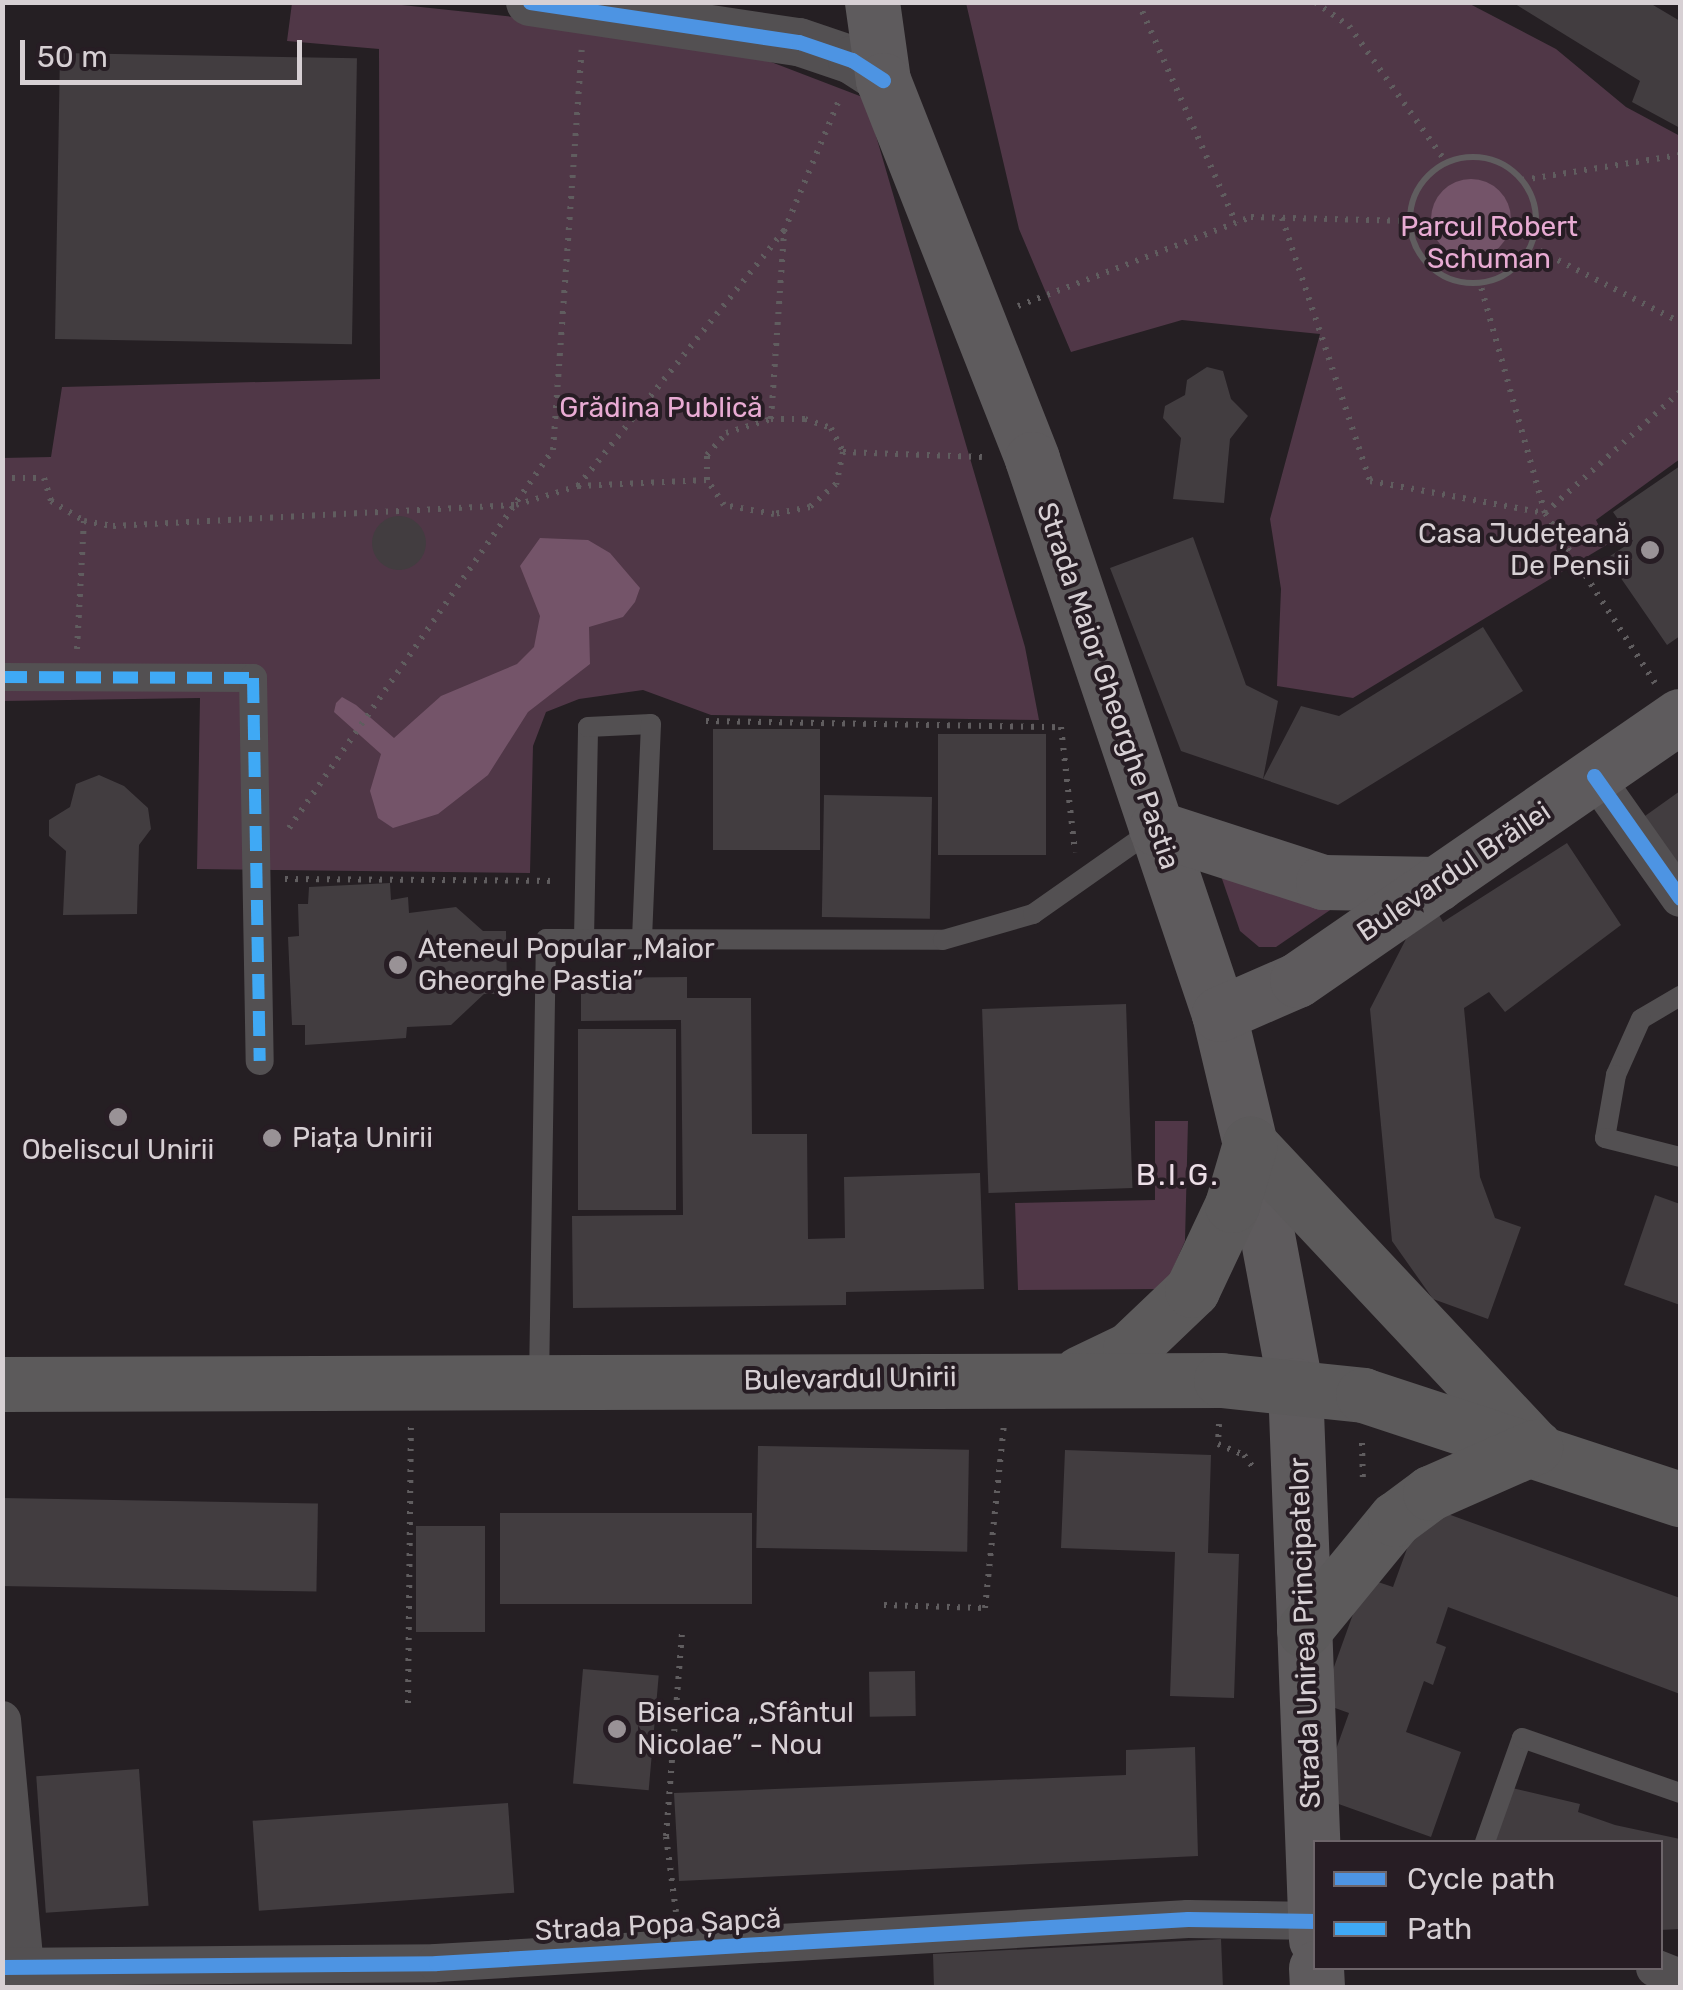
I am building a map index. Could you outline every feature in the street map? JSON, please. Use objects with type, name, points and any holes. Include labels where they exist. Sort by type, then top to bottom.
[{"type":"main road","name":"Strada Maior Gheorghe Pastia","points":[[872,2],[867,70],[1032,459],[1219,1014],[1250,1144],[1295,1386]]},
{"type":"main road","name":"Bulevardul Brăilei","points":[[1219,1014],[1297,980],[1679,716]]},
{"type":"main road","points":[[1156,828],[1322,882],[1437,884]]},
{"type":"main road","points":[[1072,1376],[1130,1350],[1176,1311],[1210,1259],[1250,1144],[1535,1447],[1430,1494],[1394,1519],[1304,1630]]},
{"type":"main road","name":"Bulevardul Unirii","points":[[2,1384],[411,1385],[1072,1376],[1295,1386],[1363,1395],[1535,1447],[1680,1499]]},
{"type":"main road","name":"Strada Unirea Principatelor","points":[[1295,1386],[1313,1867]]},
{"type":"street","points":[[530,2],[798,42],[867,70]]},
{"type":"street","points":[[2,676],[253,678],[260,1061]]},
{"type":"street","points":[[1594,776],[1680,898]]},
{"type":"street","points":[[2,1720],[19,1974]]},
{"type":"street","name":"Strada Popa Șapcă","points":[[19,1974],[437,1975],[681,1948],[1188,1920],[1313,1920]]},
{"type":"lane","points":[[584,939],[588,726],[651,724],[642,939]]},
{"type":"lane","points":[[539,1384],[546,939],[943,940],[1033,914],[1156,828]]},
{"type":"lane","points":[[1680,996],[1641,1018],[1616,1074],[1605,1138],[1680,1158]]},
{"type":"lane","points":[[1486,1840],[1522,1738],[1680,1793]]},
{"type":"path","points":[[1138,2],[1236,223]]},
{"type":"path","points":[[1315,2],[1350,26],[1446,162]]},
{"type":"path","points":[[259,874],[553,450],[585,11]]},
{"type":"path","points":[[578,486],[784,231],[867,70]]},
{"type":"path","points":[[1522,180],[1680,155]]},
{"type":"path","points":[[1488,158],[1522,180],[1536,216],[1530,246],[1513,270],[1480,282],[1453,280],[1434,270],[1419,254],[1410,220],[1416,192],[1446,162],[1488,158]]},
{"type":"path","points":[[1282,218],[1370,481],[1544,512]]},
{"type":"path","points":[[974,323],[1236,223],[1282,218],[1410,220]]},
{"type":"path","points":[[771,419],[784,231]]},
{"type":"path","points":[[1530,246],[1680,322]]},
{"type":"path","points":[[1480,282],[1544,512],[1679,716]]},
{"type":"path","points":[[1544,512],[1680,392]]},
{"type":"path","points":[[805,418],[831,428],[843,452],[836,484],[810,507],[774,514],[724,506],[706,480],[707,455],[726,432],[771,419],[805,418]]},
{"type":"path","points":[[843,452],[1032,459]]},
{"type":"path","points":[[2,478],[44,478],[51,502],[84,521],[113,526],[516,505],[578,486],[706,480]]},
{"type":"path","points":[[76,676],[84,521]]},
{"type":"path","points":[[706,720],[1061,727],[1078,883]]},
{"type":"path","points":[[259,874],[586,882]]},
{"type":"path","points":[[884,1605],[985,1608],[1008,1377]]},
{"type":"path","points":[[408,1703],[411,1385]]},
{"type":"path","points":[[1218,1444],[1244,1455],[1254,1478]]},
{"type":"path","points":[[681,1948],[666,1836],[682,1634]]},
{"type":"green space","name":"Grădina Publică","points":[[292,3],[383,3],[523,18],[750,54],[865,98],[1025,647],[1039,720],[711,715],[643,690],[579,699],[546,712],[533,746],[530,873],[197,869],[200,698],[3,701],[2,458],[51,457],[62,387],[380,379],[379,49],[287,41]]},
{"type":"green space","name":"Parcul Robert Schuman","points":[[966,3],[1468,3],[1556,49],[1626,107],[1680,136],[1680,459],[1596,520],[1608,544],[1353,698],[1277,686],[1281,589],[1270,519],[1320,334],[1182,320],[1071,352],[1019,229]]},
{"type":"green space","points":[[1221,876],[1336,906],[1276,947],[1259,947],[1240,931]]},
{"type":"green space","points":[[1155,1121],[1188,1121],[1185,1241],[1164,1289],[1018,1290],[1015,1203],[1155,1200]]},
{"type":"shaded area","points":[[1471,179],[1486,182],[1499,191],[1508,204],[1508,234],[1499,247],[1486,256],[1471,259],[1456,256],[1443,247],[1434,234],[1431,219],[1434,204],[1443,191],[1456,182]]},
{"type":"shaded area","points":[[540,538],[588,540],[610,553],[640,588],[635,602],[623,617],[589,627],[590,664],[528,712],[488,775],[438,814],[393,828],[378,818],[370,791],[381,754],[334,712],[336,703],[342,697],[356,705],[394,738],[441,696],[517,664],[534,647],[540,616],[520,566]]},
{"type":"building","points":[[1512,2],[1648,2],[1680,21],[1680,128],[1632,102],[1640,81]]},
{"type":"building","points":[[60,53],[357,58],[352,344],[55,339]]},
{"type":"building","points":[[1207,367],[1223,371],[1231,399],[1248,416],[1230,439],[1224,503],[1173,499],[1181,438],[1163,418],[1165,406],[1185,395],[1187,380]]},
{"type":"building","name":"Casa Județeană De Pensii","points":[[1680,466],[1680,636],[1667,645],[1607,558],[1633,541],[1613,512]]},
{"type":"building","points":[[399,516],[418,524],[426,543],[418,562],[399,570],[380,562],[372,543],[380,524]]},
{"type":"building","points":[[1193,537],[1246,685],[1278,701],[1263,779],[1181,751],[1110,568]]},
{"type":"building","points":[[1483,627],[1523,691],[1338,805],[1263,779],[1301,706],[1339,716]]},
{"type":"building","points":[[713,729],[820,729],[820,850],[713,850]]},
{"type":"building","points":[[938,734],[1046,734],[1046,855],[938,855]]},
{"type":"building","points":[[99,775],[124,786],[148,808],[151,829],[139,845],[137,914],[63,915],[66,851],[49,836],[49,820],[70,807],[76,784]]},
{"type":"building","points":[[1680,791],[1680,882],[1638,821]]},
{"type":"building","points":[[824,795],[932,797],[930,919],[822,917]]},
{"type":"building","points":[[1567,843],[1621,925],[1505,1012],[1489,992],[1464,1008],[1480,1177],[1495,1218],[1521,1227],[1488,1319],[1433,1299],[1392,1241],[1370,1009],[1406,939],[1439,915],[1443,922]]},
{"type":"building","name":"Ateneul Popular „Maior Gheorghe Pastia”","points":[[390,883],[391,900],[408,897],[409,913],[456,907],[483,931],[506,931],[507,994],[484,994],[451,1025],[407,1027],[406,1038],[305,1045],[305,1025],[292,1025],[288,937],[299,936],[298,904],[308,904],[309,887]]},
{"type":"building","points":[[687,977],[687,998],[751,998],[752,1134],[807,1134],[808,1239],[845,1238],[844,1177],[980,1173],[984,1289],[846,1292],[846,1305],[573,1308],[572,1216],[683,1215],[681,1020],[581,1021],[581,978]]},
{"type":"building","points":[[1126,1004],[1132,1188],[989,1193],[982,1009]]},
{"type":"building","points":[[578,1029],[676,1029],[676,1210],[578,1210]]},
{"type":"building","points":[[1655,1195],[1680,1204],[1680,1305],[1624,1285]]},
{"type":"building","points":[[758,1446],[969,1450],[967,1552],[756,1548]]},
{"type":"building","points":[[1065,1450],[1211,1455],[1208,1553],[1239,1554],[1234,1698],[1170,1696],[1175,1552],[1061,1548]]},
{"type":"building","points":[[2,1498],[318,1504],[316,1592],[2,1586]]},
{"type":"building","points":[[1423,1505],[1680,1598],[1680,1694],[1448,1607],[1436,1643],[1446,1647],[1433,1685],[1424,1681],[1406,1732],[1461,1752],[1431,1837],[1319,1797],[1349,1713],[1321,1703],[1366,1578],[1393,1587]]},
{"type":"building","points":[[500,1513],[752,1513],[752,1604],[500,1604]]},
{"type":"building","points":[[416,1526],[485,1526],[485,1632],[416,1632]]},
{"type":"building","name":"Biserica „Sfântul Nicolae” - Nou","points":[[583,1669],[659,1676],[649,1790],[573,1784]]},
{"type":"building","points":[[915,1671],[916,1716],[870,1717],[869,1672]]},
{"type":"building","points":[[1195,1747],[1198,1856],[679,1881],[674,1793],[1126,1775],[1126,1750]]},
{"type":"building","points":[[139,1769],[149,1906],[46,1913],[36,1776]]},
{"type":"building","points":[[1512,1788],[1580,1804],[1578,1812],[1615,1825],[1680,1839],[1680,1929],[1663,1930],[1663,1840],[1493,1840]]},
{"type":"building","points":[[508,1803],[514,1893],[259,1911],[253,1821]]},
{"type":"building","points":[[1221,1939],[1223,1988],[934,1988],[933,1954]]},
{"type":"marked path","points":[[2,677],[253,678],[260,1061]]},
{"type":"cycle path","points":[[530,2],[799,42],[852,60],[883,80]]},
{"type":"cycle path","points":[[1594,776],[1680,898]]},
{"type":"cycle path","points":[[2,1967],[436,1963],[1188,1919],[1313,1921]]},
{"type":"place","name":"Casa Județeană De Pensii","points":[[1650,550]]},
{"type":"place","name":"Ateneul Popular „Maior Gheorghe Pastia”","points":[[398,965]]},
{"type":"place","name":"Obeliscul Unirii","points":[[118,1117]]},
{"type":"place","name":"Piața Unirii","points":[[272,1138]]},
{"type":"place","name":"Biserica „Sfântul Nicolae” - Nou","points":[[617,1729]]},
{"type":"district","name":"B.I.G.","points":[[1178,1175]]}]
